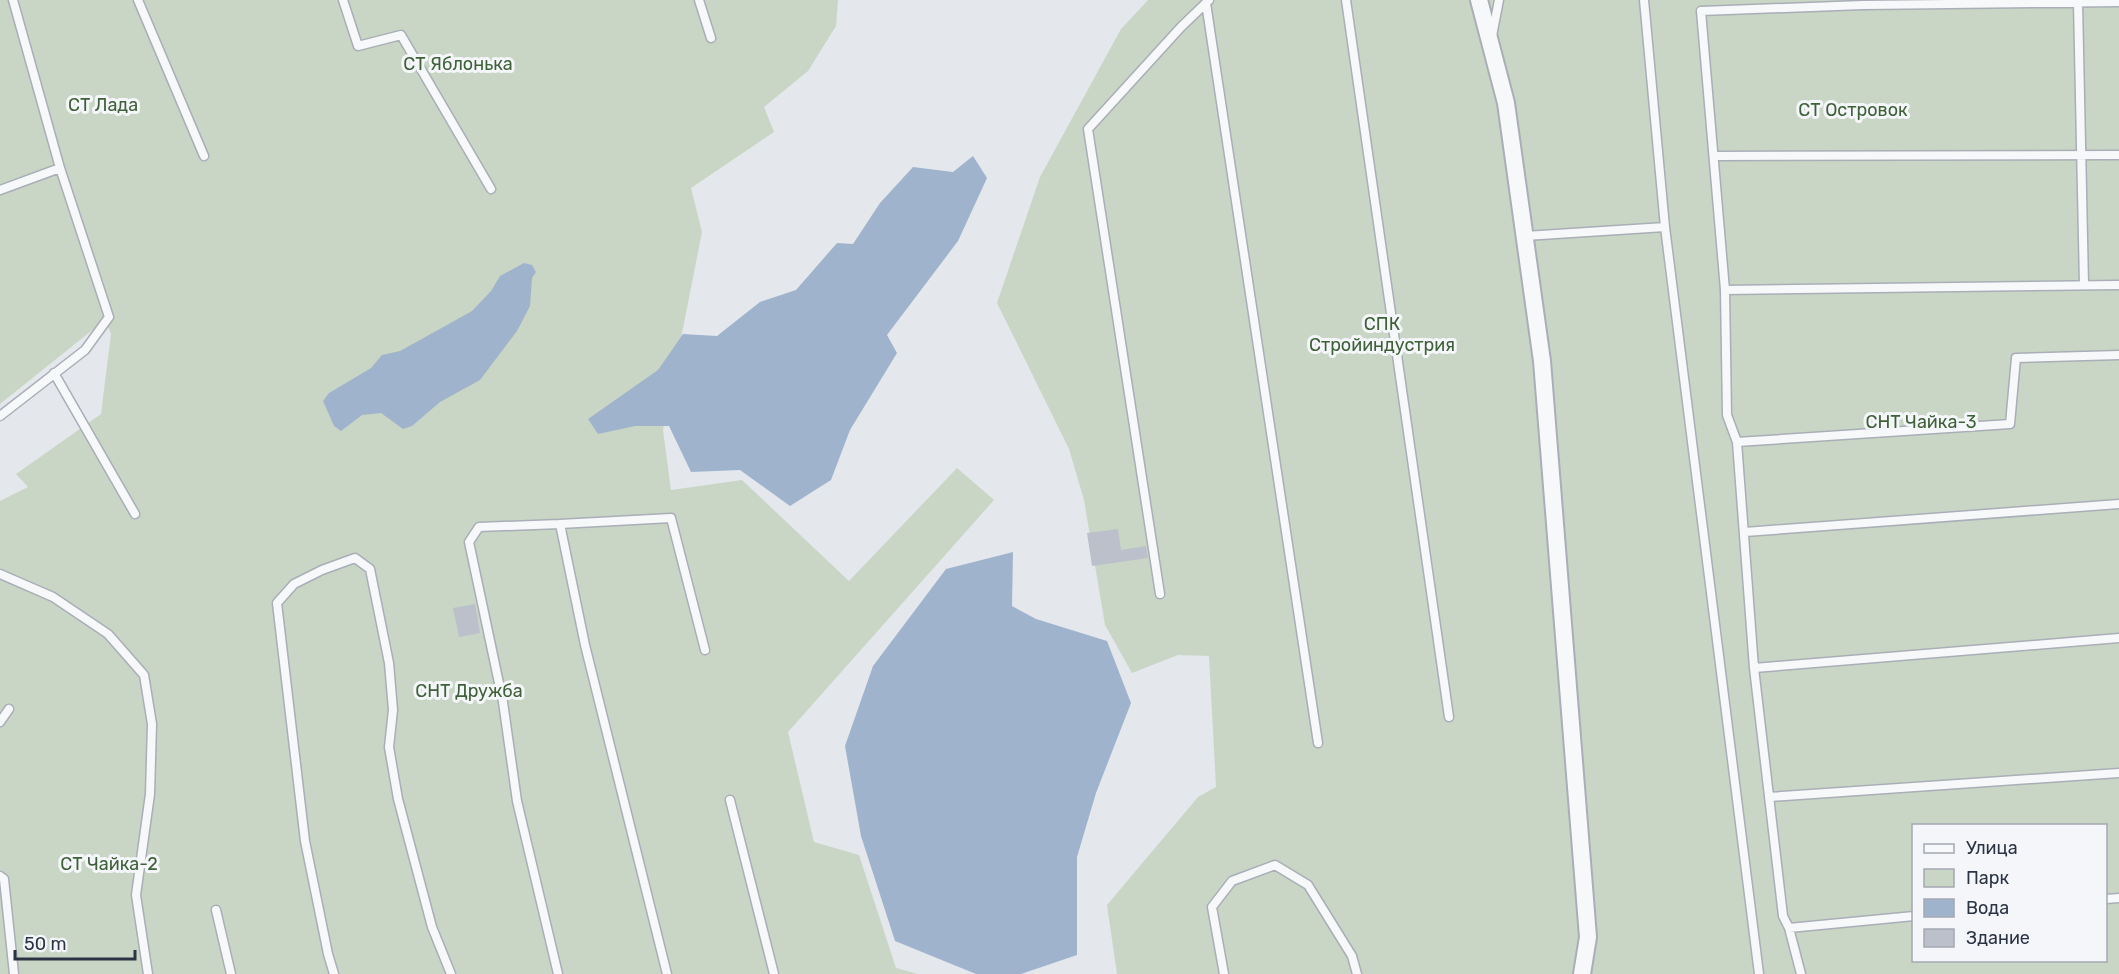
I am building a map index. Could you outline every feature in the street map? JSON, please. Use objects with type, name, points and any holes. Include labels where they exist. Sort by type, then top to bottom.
[{"type":"street","points":[[1479,0],[1506,103],[1542,361],[1588,937],[1582,974]]},
{"type":"lane","points":[[0,416],[85,350],[109,317],[60,168],[13,0]]},
{"type":"lane","points":[[138,0],[204,156]]},
{"type":"lane","points":[[343,0],[358,46],[401,35],[491,189]]},
{"type":"lane","points":[[699,0],[711,38]]},
{"type":"lane","points":[[1346,0],[1449,717]]},
{"type":"lane","points":[[1490,42],[1499,0]]},
{"type":"lane","points":[[1644,0],[1665,227],[1759,974]]},
{"type":"lane","points":[[1160,594],[1088,129],[1181,27],[1208,2]]},
{"type":"lane","points":[[1208,2],[1318,743]]},
{"type":"lane","points":[[1801,974],[1789,928],[1783,916],[1754,668],[1737,442],[1727,415],[1725,290],[1701,11],[1863,5],[2119,2]]},
{"type":"lane","points":[[2078,3],[2084,285]]},
{"type":"lane","points":[[1715,156],[2119,155]]},
{"type":"lane","points":[[0,190],[60,168]]},
{"type":"lane","points":[[1525,236],[1665,227]]},
{"type":"lane","points":[[1725,290],[2119,285]]},
{"type":"lane","points":[[1737,442],[2010,424],[2016,358],[2119,355]]},
{"type":"lane","points":[[54,373],[135,514]]},
{"type":"lane","points":[[1745,532],[2119,504]]},
{"type":"lane","points":[[558,974],[516,801],[503,702],[469,542],[479,527],[671,518],[705,650]]},
{"type":"lane","points":[[560,524],[585,645],[667,974]]},
{"type":"lane","points":[[334,974],[305,841],[276,603],[294,584],[322,570],[355,558],[370,569],[389,663],[393,710],[389,747],[398,799],[432,927],[451,974]]},
{"type":"lane","points":[[0,573],[53,597],[108,634],[144,675],[152,724],[150,794],[136,895],[148,974]]},
{"type":"lane","points":[[1754,668],[2119,638]]},
{"type":"lane","points":[[0,722],[9,709]]},
{"type":"lane","points":[[1769,797],[2119,773]]},
{"type":"lane","points":[[730,800],[774,974]]},
{"type":"lane","points":[[1224,974],[1212,907],[1232,881],[1275,865],[1308,885],[1352,956],[1357,974]]},
{"type":"lane","points":[[0,876],[4,879],[14,974]]},
{"type":"lane","points":[[216,910],[231,974]]},
{"type":"lane","points":[[1789,928],[1912,916]]},
{"type":"green space","name":"СНТ Дружба","points":[[0,0],[838,0],[836,26],[808,71],[764,107],[774,132],[691,188],[702,232],[663,430],[671,490],[742,480],[849,581],[957,468],[994,500],[788,732],[814,842],[859,855],[896,968],[918,974],[0,974],[0,501],[28,487],[16,474],[101,414],[111,334],[105,320],[0,404]]},
{"type":"green space","name":"СПК Стройиндустрия","points":[[1148,0],[2119,0],[2119,974],[1117,974],[1107,905],[1198,797],[1216,787],[1209,656],[1178,655],[1132,673],[1105,625],[1084,500],[1069,449],[997,303],[1040,177],[1121,29]]},
{"type":"water","points":[[973,156],[987,178],[958,241],[887,335],[897,353],[850,430],[831,480],[790,506],[740,470],[691,472],[669,426],[635,426],[598,434],[588,419],[658,370],[683,334],[717,336],[760,302],[796,290],[837,243],[853,244],[880,203],[913,167],[953,172]]},
{"type":"water","points":[[524,263],[532,265],[536,272],[532,278],[530,306],[517,331],[480,380],[440,402],[412,426],[403,429],[381,413],[362,415],[341,431],[334,426],[323,401],[329,393],[371,368],[382,355],[400,351],[472,311],[491,291],[500,276]]},
{"type":"water","points":[[1013,552],[1012,606],[1036,619],[1107,641],[1131,703],[1096,793],[1077,857],[1077,955],[1021,974],[976,974],[895,941],[861,836],[845,746],[873,666],[946,569]]},
{"type":"building","points":[[1118,529],[1121,550],[1146,546],[1148,558],[1092,566],[1087,533]]},
{"type":"building","points":[[475,604],[480,633],[459,637],[453,608]]},
{"type":"park label","name":"СТ Яблонька","points":[[458,64]]},
{"type":"park label","name":"СТ Лада","points":[[103,105]]},
{"type":"park label","name":"СТ Островок","points":[[1853,110]]},
{"type":"park label","name":"СНТ Чайка-3","points":[[1921,422]]},
{"type":"park label","name":"СТ Чайка-2","points":[[109,864]]}]
